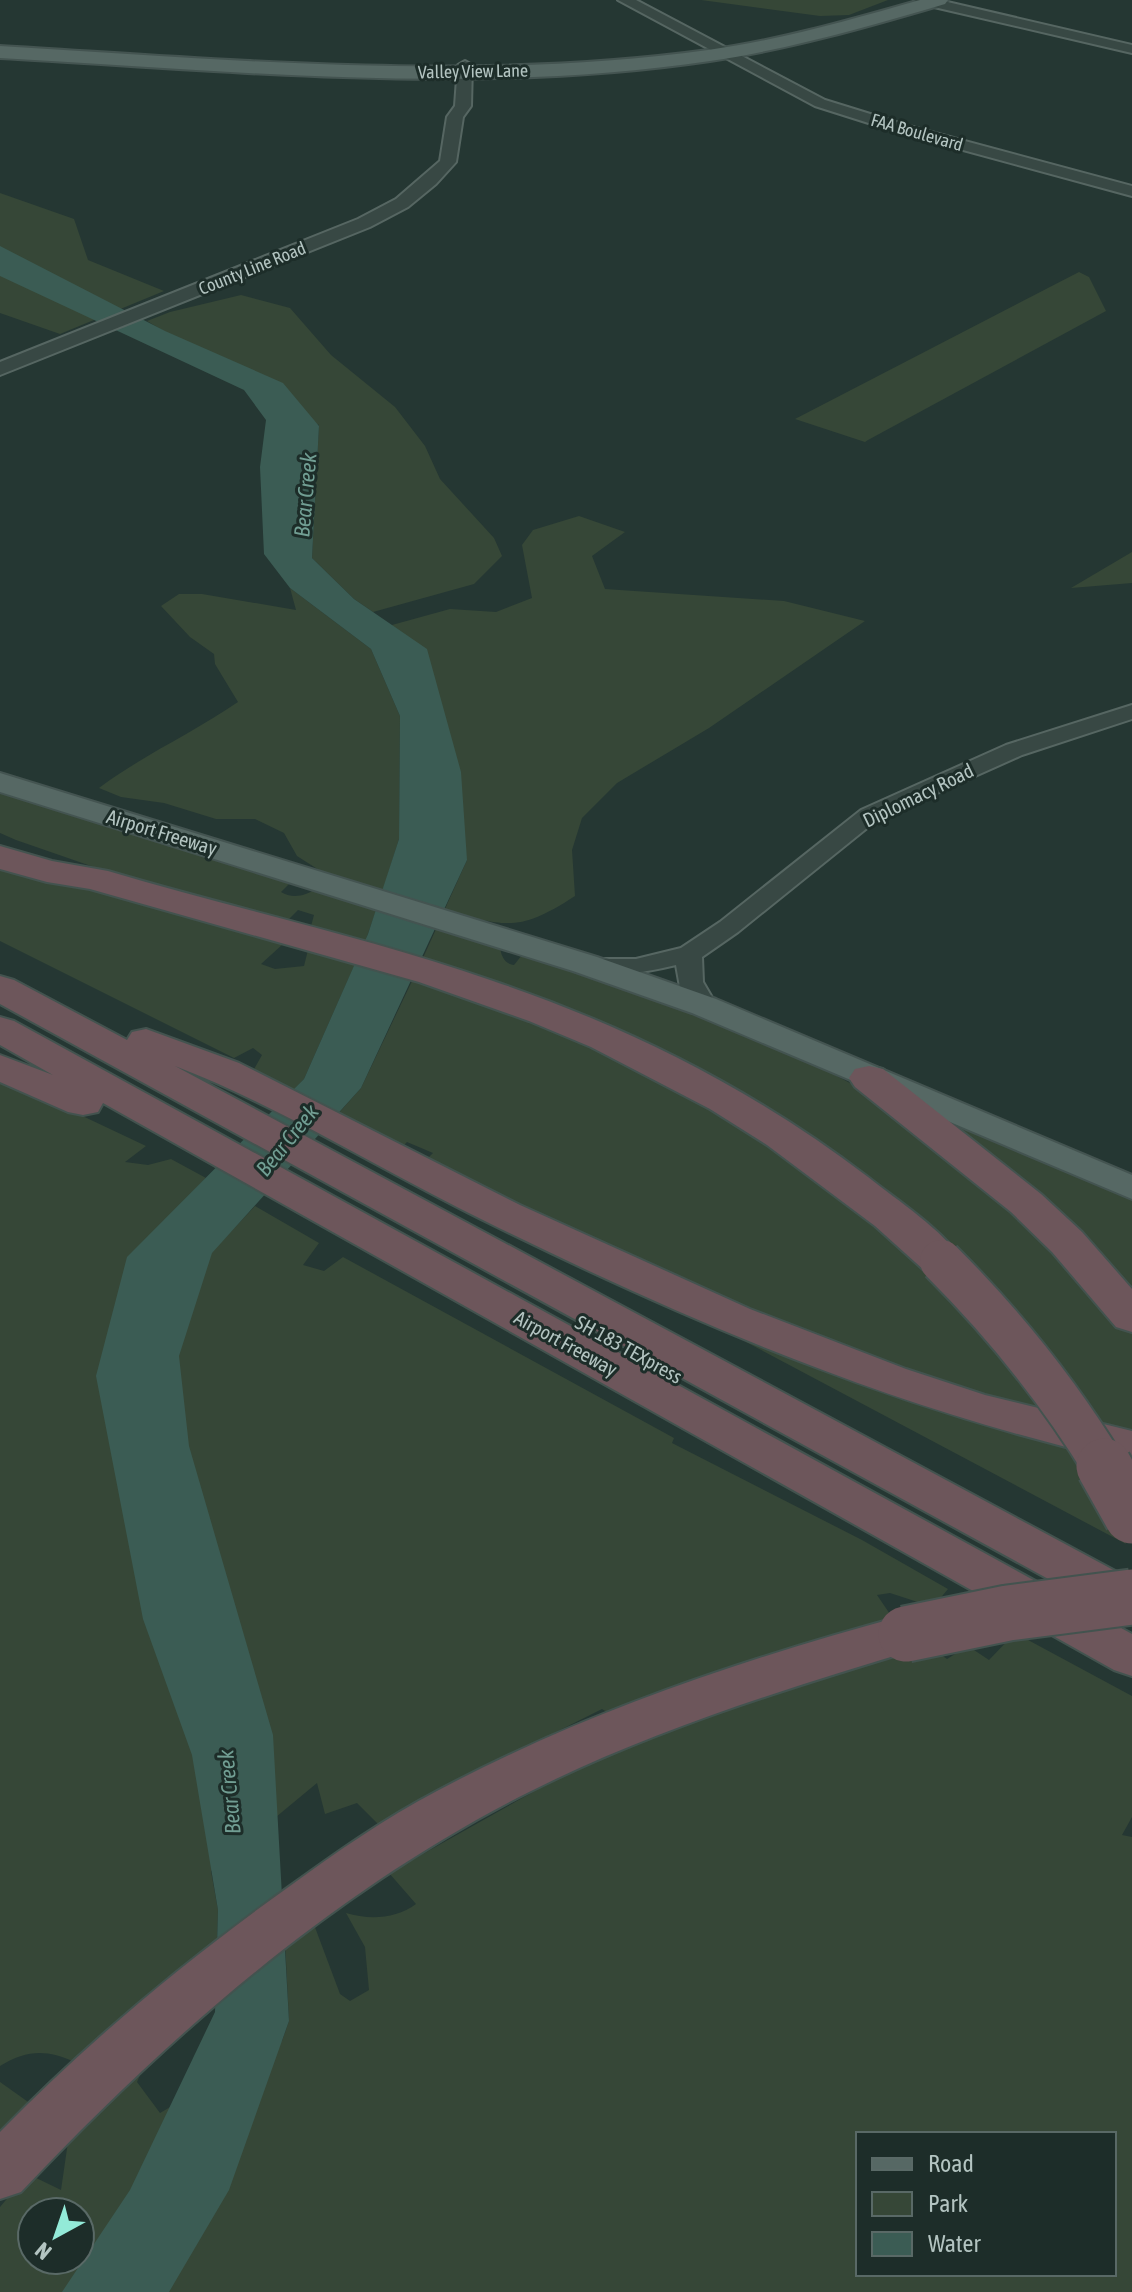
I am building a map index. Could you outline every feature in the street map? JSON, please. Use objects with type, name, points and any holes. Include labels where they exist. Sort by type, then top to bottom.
[{"type":"highway","points":[[0,839],[95,879],[298,938],[416,968],[567,1022],[681,1074],[792,1142],[900,1223],[980,1299],[1064,1402],[1132,1516]]},
{"type":"highway","points":[[0,857],[47,871],[95,879]]},
{"type":"highway","points":[[0,963],[137,1037],[203,1108]]},
{"type":"highway","name":"SH 183 TEXpress","points":[[0,988],[203,1108]]},
{"type":"highway","name":"SH 183 TEXpress","points":[[0,1004],[203,1108],[380,1193],[1132,1599]]},
{"type":"highway","points":[[0,1029],[203,1108],[380,1193],[506,1214],[714,1309],[862,1371],[989,1414],[1132,1447]]},
{"type":"highway","points":[[0,1067],[203,1108]]},
{"type":"highway","points":[[869,1078],[1026,1203],[1067,1242],[1132,1317]]},
{"type":"highway","name":"Airport Freeway","points":[[203,1108],[252,1169],[380,1193],[1132,1572]]},
{"type":"highway","name":"SH 183 TEXpress","points":[[380,1193],[1132,1625]]},
{"type":"highway","name":"Airport Freeway","points":[[380,1193],[1132,1657]]},
{"type":"highway","points":[[14,2158],[97,2072],[181,1997],[265,1933],[454,1807],[610,1733],[749,1679],[906,1634],[1008,1613],[1132,1599]]},
{"type":"main road","name":"Valley View Lane","points":[[0,45],[397,72],[435,80],[662,54],[782,36],[859,17],[910,0]]},
{"type":"main road","name":"Valley View Lane","points":[[0,52],[167,57],[458,75],[478,79],[504,72],[633,64],[722,45],[804,40],[862,26],[930,1]]},
{"type":"main road","points":[[662,54],[680,46],[685,39],[685,31]]},
{"type":"main road","points":[[722,45],[744,36],[782,36]]},
{"type":"main road","points":[[633,64],[708,63],[765,70],[778,54],[804,40]]},
{"type":"main road","name":"Airport Freeway","points":[[0,782],[521,943],[704,1006],[1132,1188]]},
{"type":"street","points":[[625,0],[685,31],[722,45]]},
{"type":"street","points":[[651,0],[722,45]]},
{"type":"street","points":[[930,1],[1132,49]]},
{"type":"street","name":"FAA Boulevard","points":[[722,45],[820,103],[1132,184]]},
{"type":"street","name":"County Line Road","points":[[0,369],[364,223],[402,203],[448,162],[455,117],[447,105],[458,75]]},
{"type":"street","name":"FAA Boulevard","points":[[1009,154],[1132,191]]},
{"type":"street","name":"Diplomacy Road","points":[[585,964],[636,967],[690,954],[729,927],[869,815],[1014,750],[1132,712]]},
{"type":"street","points":[[690,954],[686,972],[690,986],[704,1006]]},
{"type":"green space","points":[[701,0],[888,0],[849,15],[820,16]]},
{"type":"green space","points":[[0,193],[74,219],[88,260],[164,291],[60,334],[0,313]]},
{"type":"green space","points":[[1079,272],[1089,277],[1106,311],[865,442],[795,419]]},
{"type":"green space","points":[[241,295],[290,308],[331,355],[395,407],[425,446],[440,479],[494,538],[502,556],[474,584],[373,612],[354,599],[312,558],[319,425],[147,321],[170,312]]},
{"type":"green space","points":[[579,516],[625,532],[592,556],[605,589],[784,601],[865,621],[709,728],[617,783],[582,818],[572,850],[575,896],[539,916],[512,923],[444,911],[467,860],[392,625],[450,609],[496,612],[532,598],[522,545],[533,530]]},
{"type":"green space","points":[[1132,552],[1132,583],[1071,588]]},
{"type":"green space","points":[[290,588],[371,649],[400,716],[399,839],[383,890],[319,870],[297,856],[284,833],[255,819],[216,819],[164,803],[121,797],[99,788],[238,702],[215,664],[214,654],[190,637],[161,606],[179,594],[202,594],[296,610]]},
{"type":"green space","points":[[0,790],[291,882],[281,892],[285,894],[298,896],[316,889],[377,908],[364,945],[310,930],[314,915],[298,910],[285,923],[114,874],[16,840],[0,833]]},
{"type":"green space","points":[[0,865],[283,944],[261,964],[275,969],[304,966],[308,950],[355,964],[304,1079],[292,1092],[253,1071],[262,1055],[253,1048],[234,1058],[0,941]]},
{"type":"green space","points":[[437,927],[500,947],[508,963],[514,965],[522,955],[746,1033],[852,1084],[951,1149],[1132,1328],[1132,1435],[1105,1430],[894,1200],[422,960]]},
{"type":"green space","points":[[413,979],[556,1032],[625,1063],[693,1098],[758,1137],[880,1227],[937,1279],[978,1324],[1042,1404],[1033,1416],[864,1364],[425,1161],[433,1153],[407,1142],[400,1149],[336,1116],[361,1088]]},
{"type":"green space","points":[[0,1077],[146,1146],[125,1162],[148,1165],[171,1159],[206,1178],[180,1205],[224,1239],[255,1206],[319,1243],[303,1265],[324,1271],[343,1257],[674,1438],[672,1443],[862,1540],[948,1589],[933,1607],[890,1593],[877,1595],[894,1620],[674,1688],[607,1712],[602,1709],[465,1778],[382,1828],[357,1803],[325,1814],[317,1783],[211,1871],[218,1910],[217,1942],[74,2062],[37,2053],[0,2066]]},
{"type":"green space","points":[[933,1111],[1132,1197],[1132,1297]]},
{"type":"green space","points":[[751,1337],[909,1400],[1072,1447],[1126,1544],[746,1342]]},
{"type":"green space","points":[[1015,1633],[1132,1696],[1132,1817],[1122,1835],[1132,1837],[1132,2292],[0,2292],[0,2207],[28,2174],[61,2190],[70,2128],[147,2059],[137,2082],[160,2113],[282,2041],[289,2021],[285,1941],[313,1922],[340,1994],[350,2001],[369,1990],[365,1947],[346,1913],[382,1917],[400,1913],[416,1904],[389,1873],[556,1779],[765,1692],[930,1647],[947,1659],[968,1646],[989,1660]]},
{"type":"green space","points":[[0,2082],[31,2104],[0,2135]]},
{"type":"water","name":"Bear Creek","points":[[0,246],[165,331],[283,383],[319,426],[312,558],[354,599],[427,649],[461,772],[467,860],[361,1088],[212,1253],[179,1356],[189,1446],[273,1735],[289,2021],[229,2190],[169,2292],[62,2292],[73,2276],[96,2276],[96,2241],[130,2190],[215,2012],[218,1910],[192,1755],[143,1619],[96,1376],[127,1257],[304,1079],[368,934],[399,839],[400,716],[371,649],[290,588],[264,554],[260,467],[266,420],[244,390],[0,276]]}]
